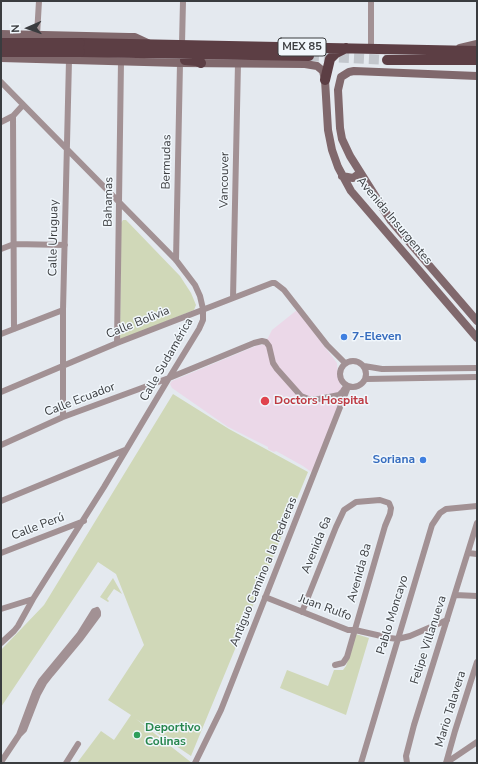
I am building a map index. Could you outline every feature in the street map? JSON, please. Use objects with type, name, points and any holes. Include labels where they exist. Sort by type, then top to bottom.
[{"type":"highway","name":"MEX 85","points":[[1,43],[80,48],[140,54],[309,56]]},
{"type":"highway","name":"MEX 85","points":[[1,52],[151,44],[477,51]]},
{"type":"highway","points":[[325,80],[330,59],[336,53],[348,48]]},
{"type":"highway","points":[[140,54],[147,58],[189,60],[201,63]]},
{"type":"highway","points":[[387,60],[477,60]]},
{"type":"highway","points":[[441,60],[477,67]]},
{"type":"main road","points":[[1,34],[129,37],[151,44]]},
{"type":"main road","points":[[14,34],[10,37],[6,44],[8,53],[15,58]]},
{"type":"main road","name":"MEX 85","points":[[453,50],[477,44]]},
{"type":"main road","points":[[1,58],[313,65],[321,68],[325,80]]},
{"type":"main road","name":"Avenida Insurgentes","points":[[477,76],[354,71],[344,74],[340,81],[338,90],[342,138],[360,173],[388,217],[402,235],[477,321]]},
{"type":"main road","name":"Avenida Insurgentes","points":[[325,80],[328,130],[332,150],[342,176],[351,191],[477,338]]},
{"type":"main road","points":[[326,105],[333,105],[340,128]]},
{"type":"main road","points":[[342,176],[353,178],[360,173]]},
{"type":"main road","points":[[351,191],[358,193],[374,212],[388,217],[392,233],[412,255],[414,266]]},
{"type":"street","points":[[37,35],[39,1]]},
{"type":"street","points":[[182,44],[184,1]]},
{"type":"street","points":[[371,1],[371,48]]},
{"type":"street","name":"Calle Uruguay","points":[[63,417],[63,310],[69,60]]},
{"type":"street","name":"Bahamas","points":[[117,343],[121,61]]},
{"type":"street","name":"Bermudas","points":[[176,260],[180,63]]},
{"type":"street","name":"Vancouver","points":[[233,298],[238,63]]},
{"type":"street","name":"Calle Sudamérica","points":[[1,82],[176,260],[195,285],[200,296],[203,310],[203,320],[200,329],[84,521],[33,599],[14,632],[1,642]]},
{"type":"street","points":[[1,122],[13,116],[22,105]]},
{"type":"street","points":[[13,116],[14,329]]},
{"type":"street","points":[[1,250],[14,244],[65,245]]},
{"type":"street","name":"Calle Bolivia","points":[[1,392],[117,343],[269,283],[275,283],[284,290],[327,345],[345,363]]},
{"type":"street","points":[[1,334],[63,310]]},
{"type":"street","name":"Calle Ecuador","points":[[1,445],[63,417],[169,378],[262,341],[266,342],[269,346],[273,363],[277,369],[301,396],[311,400],[339,395],[347,386]]},
{"type":"street","points":[[364,366],[366,371],[366,379],[364,382],[356,387],[347,386],[343,382],[340,374],[341,368],[345,363],[354,360],[364,366],[382,369],[477,368]]},
{"type":"street","points":[[366,379],[477,377]]},
{"type":"street","name":"Antiguo Camino a la Pedreras","points":[[195,763],[222,710],[265,597],[310,488],[347,386]]},
{"type":"street","points":[[1,501],[126,450]]},
{"type":"street","name":"Avenida 6a","points":[[302,612],[333,533],[344,510],[356,502],[380,500],[389,504]]},
{"type":"street","name":"Avenida 8a","points":[[335,665],[345,662],[364,595],[390,514],[391,508],[389,504]]},
{"type":"street","name":"Pablo Moncayo","points":[[361,763],[434,520],[446,509],[477,506]]},
{"type":"street","name":"Calle Perú","points":[[1,553],[84,521]]},
{"type":"street","name":"Felipe Villanueva","points":[[407,763],[407,752],[477,523]]},
{"type":"street","points":[[468,553],[477,554]]},
{"type":"street","points":[[455,595],[477,596]]},
{"type":"street","name":"Juan Rulfo","points":[[265,597],[348,630],[355,630],[398,639],[414,635],[447,620]]},
{"type":"street","points":[[1,609],[33,599]]},
{"type":"street","points":[[1,762],[24,730],[36,698],[44,683],[81,638],[98,615],[98,611],[94,612],[79,635],[41,681],[34,692],[19,735]]},
{"type":"street","name":"Mario Talavera","points":[[446,763],[477,662]]},
{"type":"street","points":[[446,763],[477,742]]},
{"type":"street","points":[[66,763],[78,744]]},
{"type":"shaded area","name":"Doctors Hospital","points":[[297,310],[337,363],[338,378],[342,388],[336,413],[314,474],[276,451],[274,452],[268,449],[268,447],[228,427],[172,388],[170,384],[172,381],[258,345],[262,345],[272,330]]},
{"type":"green space","points":[[123,220],[126,220],[180,276],[191,293],[196,305],[194,310],[120,339],[121,223]]},
{"type":"green space","points":[[173,394],[229,429],[308,472],[191,756],[136,719],[192,763],[77,763],[101,731],[114,740],[131,715],[108,700],[144,645],[116,574],[98,562],[1,707],[1,650],[44,605]]},
{"type":"green space","points":[[113,578],[122,594],[114,589],[107,599],[109,601],[108,602],[100,597]]},
{"type":"green space","points":[[356,634],[369,638],[346,715],[280,688],[287,670],[328,686],[334,670],[343,670],[346,666]]},
{"type":"tunnel","points":[[309,56],[387,60]]},
{"type":"place","name":"7-Eleven","points":[[344,337]]},
{"type":"place","name":"Doctors Hospital","points":[[265,401]]},
{"type":"place","name":"Soriana","points":[[423,460]]},
{"type":"place","name":"Deportivo Colinas","points":[[137,735]]}]
